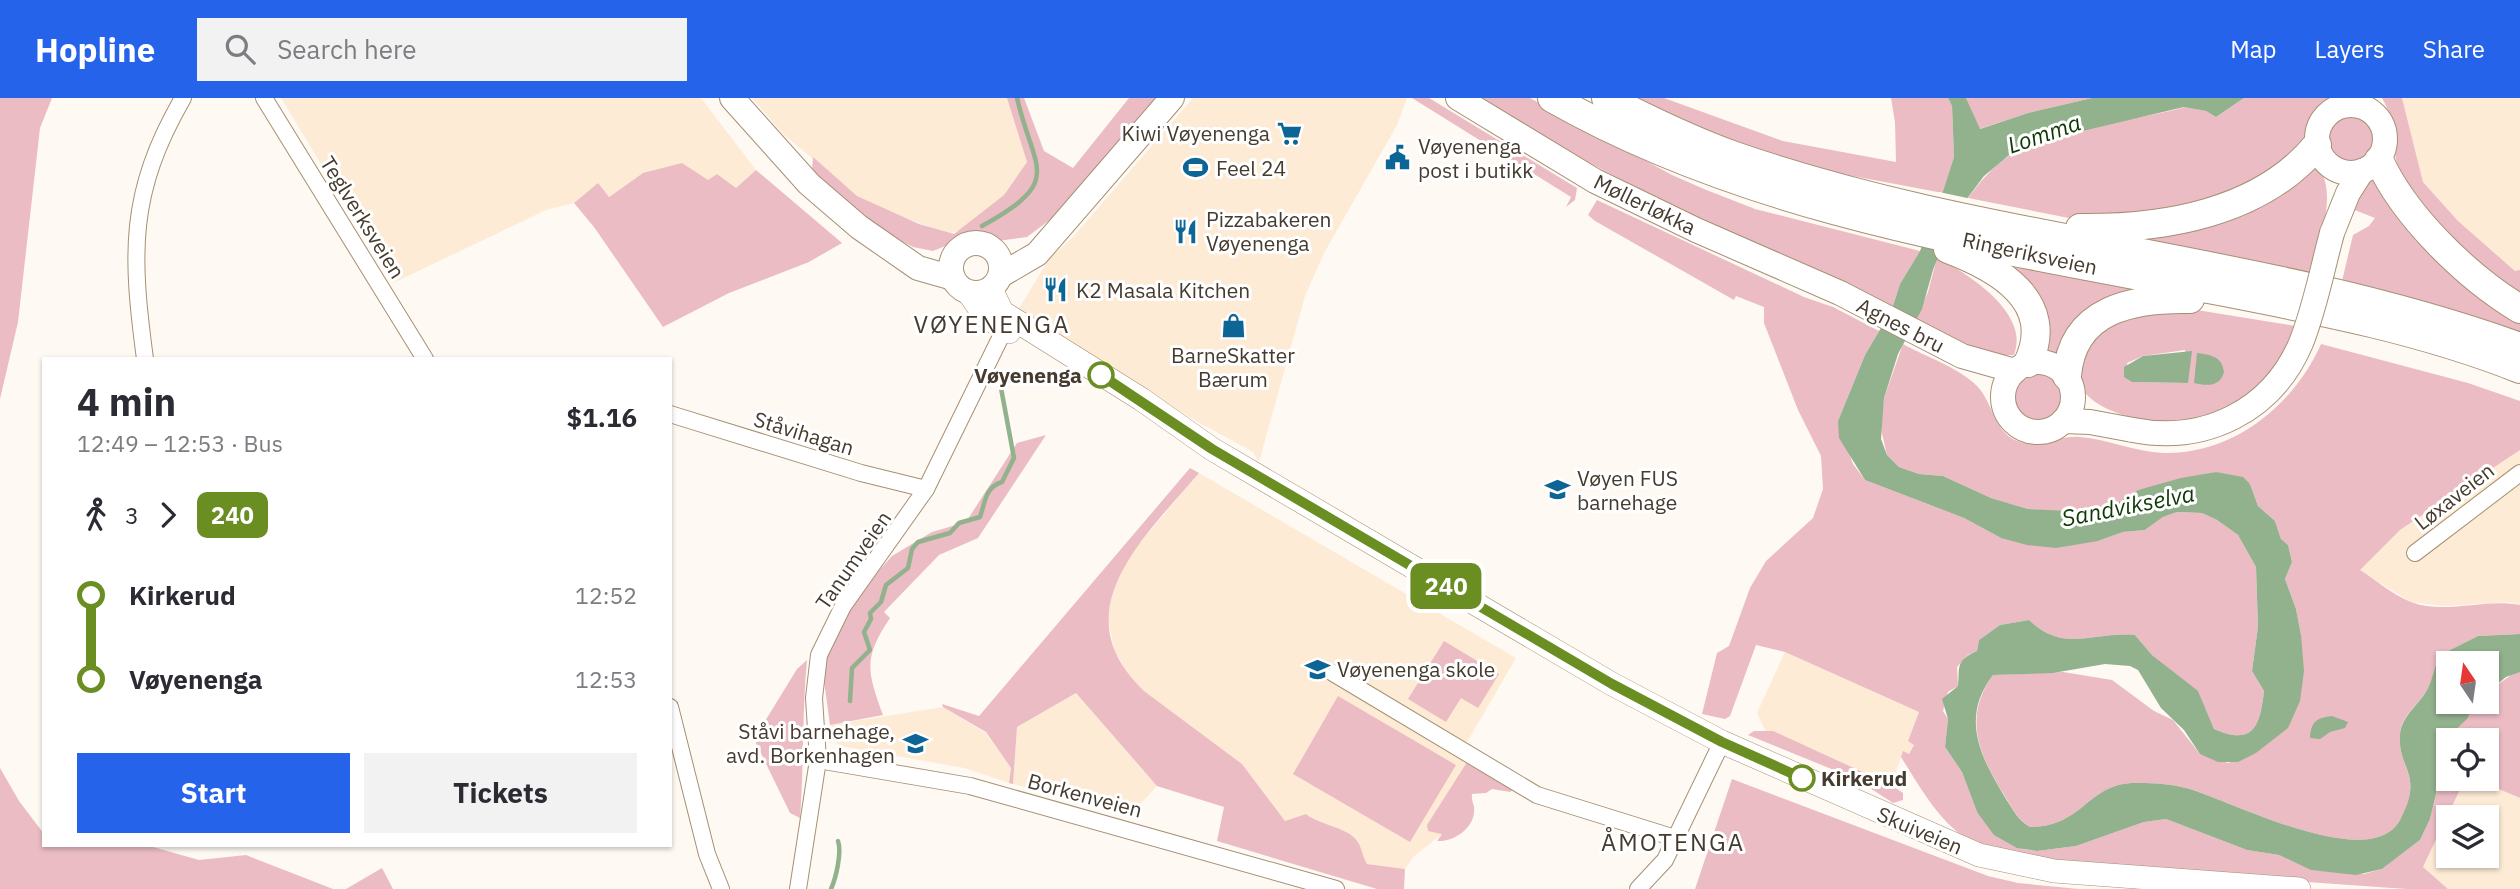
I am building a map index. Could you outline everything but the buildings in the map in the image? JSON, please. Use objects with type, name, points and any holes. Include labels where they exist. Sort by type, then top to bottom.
[{"type":"highway","name":"Ringeriksveien","points":[[1552,98],[1642,144],[1724,177],[1870,207],[2002,247],[2287,304],[2430,340],[2520,369]]},
{"type":"highway","name":"Ringeriksveien","points":[[1606,98],[1665,128],[1730,154],[1805,178],[1870,207]]},
{"type":"highway","points":[[1870,207],[1907,238],[1944,248],[2002,247],[2207,213],[2272,183],[2307,157],[2325,156]]},
{"type":"highway","points":[[2370,165],[2392,183],[2438,241],[2474,275],[2520,309]]},
{"type":"highway","name":"Ringeriksveien","points":[[2002,247],[2334,294],[2437,320],[2520,347]]},
{"type":"highway","points":[[2002,247],[2013,284],[2036,323],[2036,342],[2009,376]]},
{"type":"highway","points":[[2073,403],[2071,351],[2082,331],[2103,315],[2126,304],[2153,298],[2193,299],[2240,305],[2287,304]]},
{"type":"main road","points":[[732,98],[809,184],[859,228],[918,268],[978,283],[1037,254],[1172,98]]},
{"type":"main road","name":"Møllerløkka","points":[[1458,98],[1595,181],[1696,230],[1840,293]]},
{"type":"main road","points":[[2073,403],[2042,432],[2019,426],[2010,417],[2009,376],[2049,363],[2073,403],[2133,430],[2173,434],[2206,430],[2245,412],[2271,390],[2282,378],[2301,344],[2332,233],[2348,193],[2383,152],[2383,124],[2370,104],[2342,102],[2322,120],[2332,233]]},
{"type":"main road","points":[[2325,156],[2350,173],[2370,165]]},
{"type":"main road","points":[[994,250],[1050,238]]},
{"type":"main road","points":[[970,243],[987,245],[994,250],[1001,262],[978,283],[951,266],[955,254],[970,243]]},
{"type":"main road","points":[[899,254],[955,254]]},
{"type":"main road","name":"Skuiveien","points":[[978,283],[984,315],[1007,324],[1042,351],[1069,357],[1141,399],[1212,449],[1612,684],[1722,742],[1979,855],[2005,863],[2054,871],[2299,889]]},
{"type":"main road","name":"Agnes bru","points":[[1840,293],[1962,356],[2009,376]]},
{"type":"street","points":[[145,357],[135,268],[136,228],[144,183],[162,135],[183,98]]},
{"type":"street","name":"Teglverksveien","points":[[264,98],[424,357]]},
{"type":"street","name":"Tanumveien","points":[[798,889],[818,760],[815,676],[828,633],[843,606],[926,489],[955,436],[1007,324]]},
{"type":"street","name":"Ståvihagan","points":[[672,415],[861,473],[926,489]]},
{"type":"street","name":"Løxaveien","points":[[2415,553],[2520,473]]},
{"type":"street","points":[[1334,673],[1537,795],[1675,838]]},
{"type":"street","points":[[672,715],[707,854],[721,889]]},
{"type":"street","points":[[1638,889],[1665,860],[1722,742]]},
{"type":"street","name":"Borkenveien","points":[[818,760],[970,786],[1336,889]]},
{"type":"shaded area","points":[[0,98],[52,98],[40,128],[18,322],[0,399]]},
{"type":"shaded area","points":[[281,98],[701,98],[756,170],[736,188],[717,174],[708,180],[643,173],[608,197],[598,183],[574,203],[546,210],[393,283]]},
{"type":"shaded area","points":[[752,98],[1007,98],[1027,162],[1004,195],[964,229],[948,234],[880,208],[857,196],[782,133]]},
{"type":"shaded area","points":[[1007,98],[1024,98],[1044,151],[1073,168],[1129,98],[1158,98],[1067,207],[1027,237],[998,241],[975,234],[933,251],[913,247],[866,223],[812,170],[813,157],[857,196],[919,224],[954,234],[1004,195],[1027,162]]},
{"type":"shaded area","points":[[1193,98],[1407,98],[1397,125],[1324,253],[1305,296],[1259,462],[1253,452],[1191,418],[1017,312],[1049,259],[1073,237]]},
{"type":"shaded area","points":[[1412,98],[1429,98],[1577,188],[1575,200],[1566,207],[1571,197]]},
{"type":"shaded area","points":[[1477,98],[1530,98],[1672,175],[1704,189],[1755,209],[1920,251],[1900,284],[1892,309],[1630,184]]},
{"type":"shaded area","points":[[1630,98],[1664,98],[1783,141],[1896,162],[1895,122],[1891,98],[1948,98],[1952,106],[1954,157],[1943,193],[1805,167],[1768,156]]},
{"type":"shaded area","points":[[1966,98],[2092,98],[2028,113],[1979,129]]},
{"type":"shaded area","points":[[2244,98],[2328,98],[2310,117],[2305,141],[2295,157],[2202,207],[2074,219],[1968,198],[2003,160],[2046,139],[2185,107],[2206,111],[2216,117]]},
{"type":"shaded area","points":[[2382,98],[2402,98],[2423,182],[2458,221],[2515,271],[2520,270],[2520,299],[2454,242],[2410,192],[2397,165],[2390,118]]},
{"type":"shaded area","points":[[2402,98],[2520,98],[2520,270],[2515,271],[2458,221],[2423,182]]},
{"type":"shaded area","points":[[2351,116],[2368,123],[2375,140],[2368,157],[2351,164],[2334,157],[2327,140],[2334,123]]},
{"type":"shaded area","points":[[682,163],[708,180],[717,174],[736,188],[756,170],[842,243],[809,262],[729,293],[663,327],[594,227],[574,203],[598,183],[609,197],[643,173]]},
{"type":"shaded area","points":[[2313,164],[2322,173],[2327,200],[2326,216],[2311,275],[2114,236]]},
{"type":"shaded area","points":[[2374,177],[2520,316],[2520,332],[2439,306],[2342,281],[2353,235],[2369,226],[2375,218],[2352,209],[2369,180]]},
{"type":"shaded area","points":[[1597,200],[1804,297],[1833,307],[1879,331],[1865,355],[1838,421],[1853,464],[1865,480],[1964,518],[2001,538],[2098,541],[2123,532],[2145,530],[2163,517],[2177,512],[2202,513],[2238,535],[2256,567],[2258,627],[2252,671],[2264,691],[2257,723],[2246,734],[2227,734],[2214,729],[2198,692],[2152,655],[2135,635],[2067,639],[2042,630],[2029,620],[2000,625],[1979,640],[1977,651],[1968,655],[1957,667],[1958,686],[1948,692],[1943,711],[1948,719],[1945,747],[1962,772],[1977,812],[2022,849],[2037,851],[2076,846],[2144,822],[2166,819],[2247,850],[2279,855],[2312,870],[2364,874],[2382,869],[2420,840],[2430,819],[2437,791],[2459,791],[2453,805],[2436,805],[2436,840],[2423,867],[2448,889],[2406,889],[2072,865],[2027,858],[1979,845],[1947,822],[1932,805],[1901,757],[1903,751],[1909,754],[1914,745],[1908,741],[1919,712],[1785,652],[1756,645],[1730,716],[1725,719],[1702,714],[1717,653],[1729,646],[1750,588],[1766,561],[1813,518],[1823,489],[1821,456],[1798,410],[1764,323],[1764,307],[1736,296],[1734,300],[1588,215]]},
{"type":"shaded area","points":[[1937,258],[1979,284],[2005,310],[2014,325],[2017,340],[2014,355],[1991,356],[1915,322],[1928,292]]},
{"type":"shaded area","points":[[1995,258],[2155,291],[2058,360],[2042,354]]},
{"type":"shaded area","points":[[2178,307],[2296,326],[2272,373],[2245,398],[2215,415],[2200,419],[2162,421],[2123,415],[2105,408],[2080,386],[2077,359],[2111,322]],"holes":[[[2185,350],[2188,383],[2132,382],[2127,363],[2143,356]]]},
{"type":"shaded area","points":[[1903,344],[1969,379],[1982,393],[2003,430],[2017,441],[2033,444],[2080,437],[2163,453],[2189,451],[2237,435],[2278,406],[2295,387],[2321,344],[2468,383],[2520,401],[2520,450],[2400,530],[2360,570],[2398,595],[2424,606],[2451,607],[2493,603],[2520,605],[2520,634],[2478,636],[2448,651],[2436,651],[2431,682],[2401,727],[2400,746],[2410,782],[2407,805],[2400,820],[2384,835],[2360,840],[2330,837],[2298,829],[2186,788],[2139,783],[2122,784],[2108,789],[2063,820],[2030,827],[2011,807],[1989,768],[1978,738],[1978,707],[1983,691],[1993,675],[2063,672],[2112,680],[2154,711],[2173,720],[2200,754],[2228,763],[2256,753],[2301,635],[2296,609],[2285,579],[2292,562],[2288,545],[2281,539],[2275,521],[2258,506],[2250,484],[2216,472],[2138,490],[2112,506],[2088,512],[2028,509],[1991,498],[1943,476],[1919,474],[1899,467],[1887,455],[1881,429],[1884,398]]},
{"type":"shaded area","points":[[2038,373],[2055,380],[2062,397],[2055,414],[2038,421],[2021,414],[2014,397],[2021,380]]},
{"type":"shaded area","points":[[1046,435],[978,538],[939,555],[884,612],[890,618],[875,644],[870,665],[883,715],[830,725],[822,666],[842,612],[892,556],[932,532],[966,522],[1017,443]]},
{"type":"shaded area","points":[[2520,450],[2520,605],[2508,602],[2444,606],[2411,602],[2359,570],[2400,530]]},
{"type":"shaded area","points":[[1190,468],[1199,473],[1136,549],[1120,576],[1110,604],[1110,632],[1120,661],[1144,691],[1242,764],[1285,821],[1306,814],[1349,834],[1359,844],[1367,864],[1405,869],[1404,889],[1377,889],[1217,841],[1224,807],[1157,786],[1076,693],[1017,727],[1013,784],[1009,783],[1011,768],[986,732],[943,707],[942,704],[979,716]]},
{"type":"shaded area","name":"Vøyenenga skole","points":[[1199,473],[1516,658],[1459,756],[1467,762],[1427,825],[1442,834],[1413,857],[1405,869],[1367,864],[1360,852],[1338,829],[1316,823],[1306,814],[1285,821],[1242,764],[1144,691],[1130,678],[1115,652],[1108,620],[1113,586],[1128,557]]},
{"type":"shaded area","points":[[1444,641],[1499,674],[1478,708],[1461,698],[1446,722],[1408,699]]},
{"type":"shaded area","points":[[1785,652],[1919,712],[1908,741],[1914,744],[1909,754],[1903,752],[1891,785],[1765,730],[1757,713]]},
{"type":"shaded area","points":[[807,660],[800,818],[790,813],[754,739],[797,669]]},
{"type":"shaded area","points":[[2517,671],[2520,672],[2520,798],[2499,789],[2499,728],[2457,728],[2469,714],[2499,714],[2499,684]]},
{"type":"shaded area","points":[[1076,693],[1157,786],[1130,815],[1013,784],[1017,727]]},
{"type":"shaded area","points":[[1338,696],[1456,765],[1410,842],[1293,774]]},
{"type":"shaded area","name":"Ståvi barnehage, avd. Borkenhagen","points":[[943,707],[986,733],[1011,768],[1009,783],[964,768],[841,746],[832,740],[830,725]]},
{"type":"shaded area","points":[[1754,731],[1773,731],[1891,785],[1903,793],[1903,800],[1893,803],[1856,779],[1748,735]]},
{"type":"shaded area","points":[[1467,762],[1514,789],[1510,792],[1492,789],[1486,793],[1472,794],[1474,809],[1471,823],[1462,833],[1437,841],[1442,834],[1428,831],[1427,825]]},
{"type":"shaded area","points":[[0,768],[19,801],[42,831],[42,847],[153,847],[199,860],[246,855],[333,889],[0,889]]},
{"type":"shaded area","points":[[1732,779],[1988,876],[2018,883],[2079,889],[1695,889]]},
{"type":"shaded area","points":[[2499,789],[2520,798],[2520,889],[2448,889],[2423,868],[2436,840],[2436,868],[2499,868],[2499,805],[2453,805],[2459,791]]},
{"type":"shaded area","points":[[382,868],[393,889],[346,889]]},
{"type":"water","name":"Sandvikselva","points":[[1948,98],[1966,98],[1980,129],[2028,113],[2092,98],[2244,98],[2216,117],[2206,111],[2184,107],[2032,143],[2008,156],[1984,176],[1954,216],[1933,270],[1922,309],[1898,354],[1884,398],[1881,439],[1887,455],[1899,467],[1919,474],[1943,476],[1991,498],[2028,509],[2088,512],[2112,506],[2138,490],[2181,478],[2216,472],[2243,477],[2250,484],[2258,506],[2275,521],[2281,539],[2288,545],[2292,562],[2285,579],[2296,609],[2304,671],[2300,701],[2288,728],[2256,753],[2238,762],[2218,762],[2200,754],[2184,730],[2161,708],[2138,670],[2130,666],[2105,664],[2053,673],[1993,675],[1977,707],[1976,723],[1982,754],[1997,784],[2016,814],[2030,827],[2063,820],[2108,789],[2122,784],[2145,783],[2186,788],[2297,829],[2330,837],[2360,840],[2384,835],[2400,820],[2410,792],[2410,782],[2400,746],[2401,727],[2427,690],[2436,666],[2436,714],[2469,714],[2458,728],[2436,728],[2437,791],[2430,819],[2420,840],[2382,869],[2356,875],[2311,870],[2279,855],[2247,850],[2166,819],[2144,822],[2076,846],[2037,851],[2017,848],[1994,835],[1977,812],[1962,772],[1945,747],[1948,719],[1942,699],[1958,686],[1962,661],[1977,651],[1979,640],[2000,625],[2029,620],[2054,636],[2067,639],[2135,635],[2152,655],[2198,691],[2214,729],[2227,734],[2246,734],[2252,730],[2260,715],[2264,691],[2252,671],[2258,627],[2256,567],[2238,535],[2217,520],[2202,513],[2177,512],[2163,517],[2145,530],[2123,532],[2098,541],[2056,548],[2027,545],[2001,538],[1964,518],[1865,480],[1839,438],[1838,421],[1865,355],[1892,309],[1900,284],[1920,251],[1940,201],[1954,157],[1952,106]]},
{"type":"water","points":[[2192,351],[2188,383],[2132,382],[2124,377],[2124,367],[2143,356]]},
{"type":"water","points":[[2197,353],[2211,356],[2221,363],[2224,372],[2216,383],[2194,383]]},
{"type":"water","name":"Sandvikselva","points":[[2520,634],[2520,672],[2499,683],[2499,651],[2448,651],[2478,636]]},
{"type":"water","points":[[2332,716],[2348,722],[2345,728],[2330,732],[2320,739],[2310,738],[2315,722]]},
{"type":"pier","points":[[1939,192],[1972,199],[1957,218],[1937,200]]},
{"type":"waterway","points":[[982,226],[1025,197],[1034,185],[1037,172],[1035,159],[1017,98]]},
{"type":"waterway","points":[[850,701],[852,668],[870,650],[864,632],[871,619],[870,613],[881,602],[886,585],[908,568],[912,549],[918,542],[950,533],[959,523],[980,517],[989,492],[1002,482],[1014,458],[1001,388]]},
{"type":"waterway","points":[[831,889],[838,865],[838,841]]},
{"type":"bus line","name":"240","points":[[1101,375],[1141,399],[1212,449],[1612,684],[1722,742],[1802,778]]},
{"type":"place","name":"Kiwi Vøyenenga","points":[[1290,133]]},
{"type":"place","name":"Vøyenenga post i butikk","points":[[1398,158]]},
{"type":"place","name":"Feel 24","points":[[1196,168]]},
{"type":"place","name":"Pizzabakeren Vøyenenga","points":[[1186,231]]},
{"type":"place","name":"K2 Masala Kitchen","points":[[1056,290]]},
{"type":"place","name":"BarneSkatter Bærum","points":[[1233,326]]},
{"type":"place","name":"Vøyenenga","points":[[1101,375]]},
{"type":"place","name":"Vøyen FUS barnehage","points":[[1557,490]]},
{"type":"place","name":"Vøyenenga skole","points":[[1317,669]]},
{"type":"place","name":"Ståvi barnehage, avd. Borkenhagen","points":[[915,743]]},
{"type":"place","name":"Kirkerud","points":[[1802,778]]},
{"type":"district","name":"VØYENENGA","points":[[992,324]]},
{"type":"district","name":"ÅMOTENGA","points":[[1673,842]]},
{"type":"water label","name":"Lomma","points":[[2044,133]]}]
